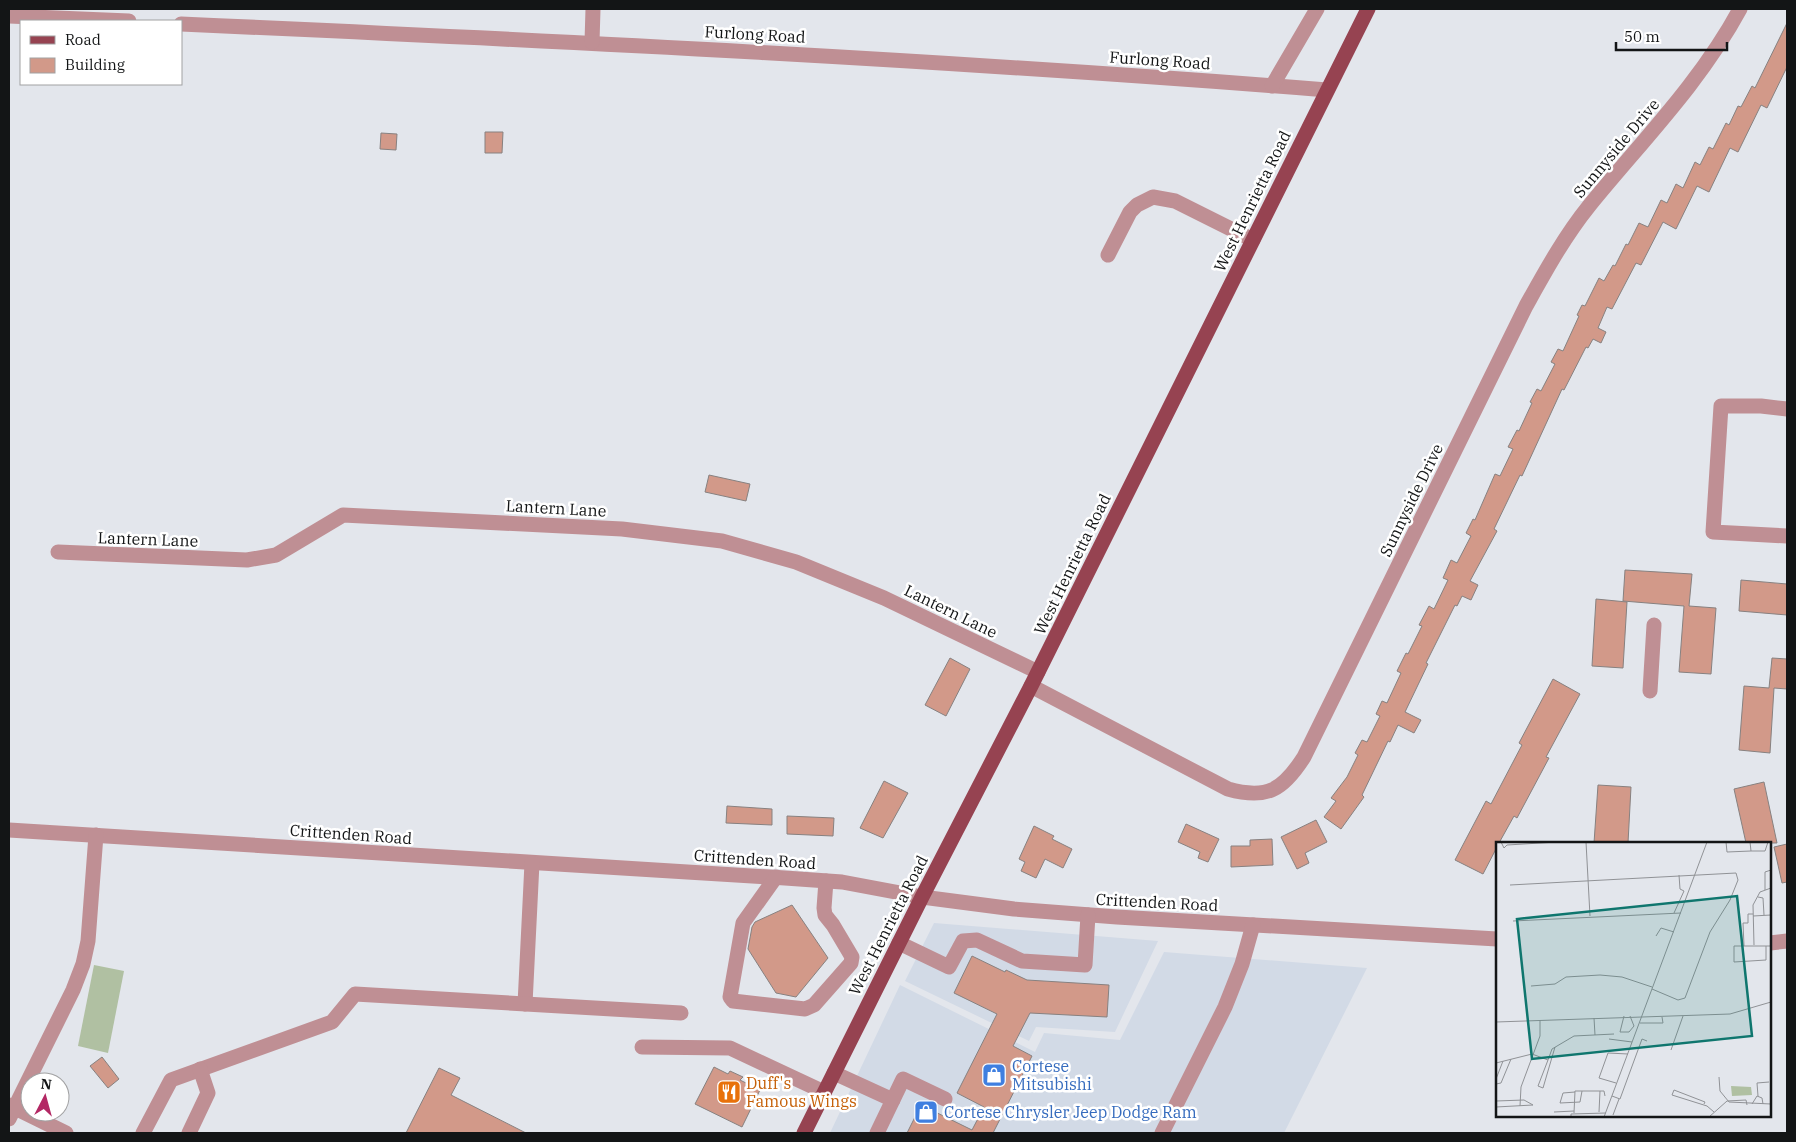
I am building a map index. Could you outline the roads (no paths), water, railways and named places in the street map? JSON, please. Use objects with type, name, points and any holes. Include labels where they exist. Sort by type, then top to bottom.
[{"type":"main road","name":"West Henrietta Road","points":[[804,1133],[922,897],[1031,686],[1368,9]]},
{"type":"street","points":[[592,42],[594,9]]},
{"type":"street","points":[[1272,86],[1317,9]]},
{"type":"street","name":"Sunnyside Drive","points":[[1031,686],[1228,789],[1249,794],[1259,793],[1279,787],[1287,781],[1304,757],[1526,306],[1545,272],[1588,207],[1666,116],[1703,68],[1740,9]]},
{"type":"street","points":[[9,16],[105,20]]},
{"type":"street","name":"Furlong Road","points":[[182,24],[592,42],[972,65],[1327,90]]},
{"type":"street","points":[[1108,255],[1130,212],[1137,205],[1153,197],[1175,201],[1253,240]]},
{"type":"street","points":[[1787,409],[1761,406],[1721,406],[1713,532],[1787,536]]},
{"type":"street","name":"Lantern Lane","points":[[58,552],[247,560],[276,555],[343,515],[622,529],[722,541],[796,562],[884,598],[1038,672]]},
{"type":"street","points":[[1650,692],[1654,625]]},
{"type":"street","name":"Crittenden Road","points":[[9,830],[776,877],[842,882],[922,897],[1014,909],[1496,939]]},
{"type":"street","points":[[66,1133],[11,1111],[73,990],[83,964],[88,941],[96,835]]},
{"type":"street","points":[[525,1004],[532,862]]},
{"type":"street","points":[[776,877],[743,923],[730,997],[733,1001],[805,1009],[814,1006],[851,963],[852,957],[825,915],[826,881]]},
{"type":"street","points":[[899,943],[949,967],[962,941],[977,940],[1022,960],[1084,965],[1088,915]]},
{"type":"street","points":[[1162,1133],[1225,1007],[1242,964],[1252,925]]},
{"type":"street","points":[[1771,943],[1787,941]]},
{"type":"street","points":[[143,1133],[171,1080],[332,1022],[355,994],[681,1013]]},
{"type":"street","points":[[642,1047],[730,1048],[824,1092]]},
{"type":"street","points":[[189,1133],[208,1093],[200,1069]]},
{"type":"street","points":[[834,1073],[893,1100]]},
{"type":"street","points":[[877,1133],[903,1079],[945,1100]]},
{"type":"place","name":"Cortese Mitsubishi","points":[[994,1075]]},
{"type":"place","name":"Duff's Famous Wings","points":[[729,1092]]},
{"type":"place","name":"Cortese Chrysler Jeep Dodge Ram","points":[[926,1112]]}]
